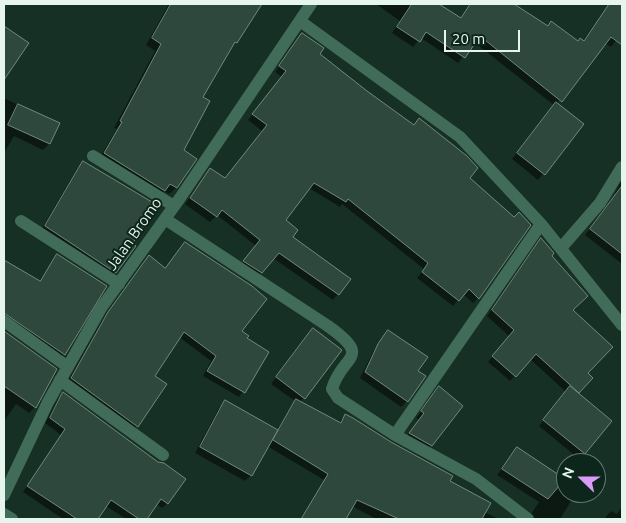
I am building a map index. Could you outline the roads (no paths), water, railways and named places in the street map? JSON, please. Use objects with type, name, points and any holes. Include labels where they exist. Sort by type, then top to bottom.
[{"type":"street","name":"Jalan Bromo","points":[[4,494],[60,380],[101,308],[174,206],[311,4]]},
{"type":"street","points":[[300,21],[460,137],[541,224],[622,325]]},
{"type":"street","points":[[93,156],[174,206]]},
{"type":"street","points":[[561,248],[600,203],[622,167]]},
{"type":"street","points":[[165,219],[328,326],[350,343],[353,349],[352,355],[334,380],[332,389],[338,398],[395,435],[476,479],[528,519]]},
{"type":"street","points":[[21,221],[119,284]]},
{"type":"street","points":[[395,435],[541,224]]},
{"type":"street","points":[[4,321],[68,367]]},
{"type":"street","points":[[60,380],[163,455]]},
{"type":"street","points":[[4,514],[12,519]]}]
